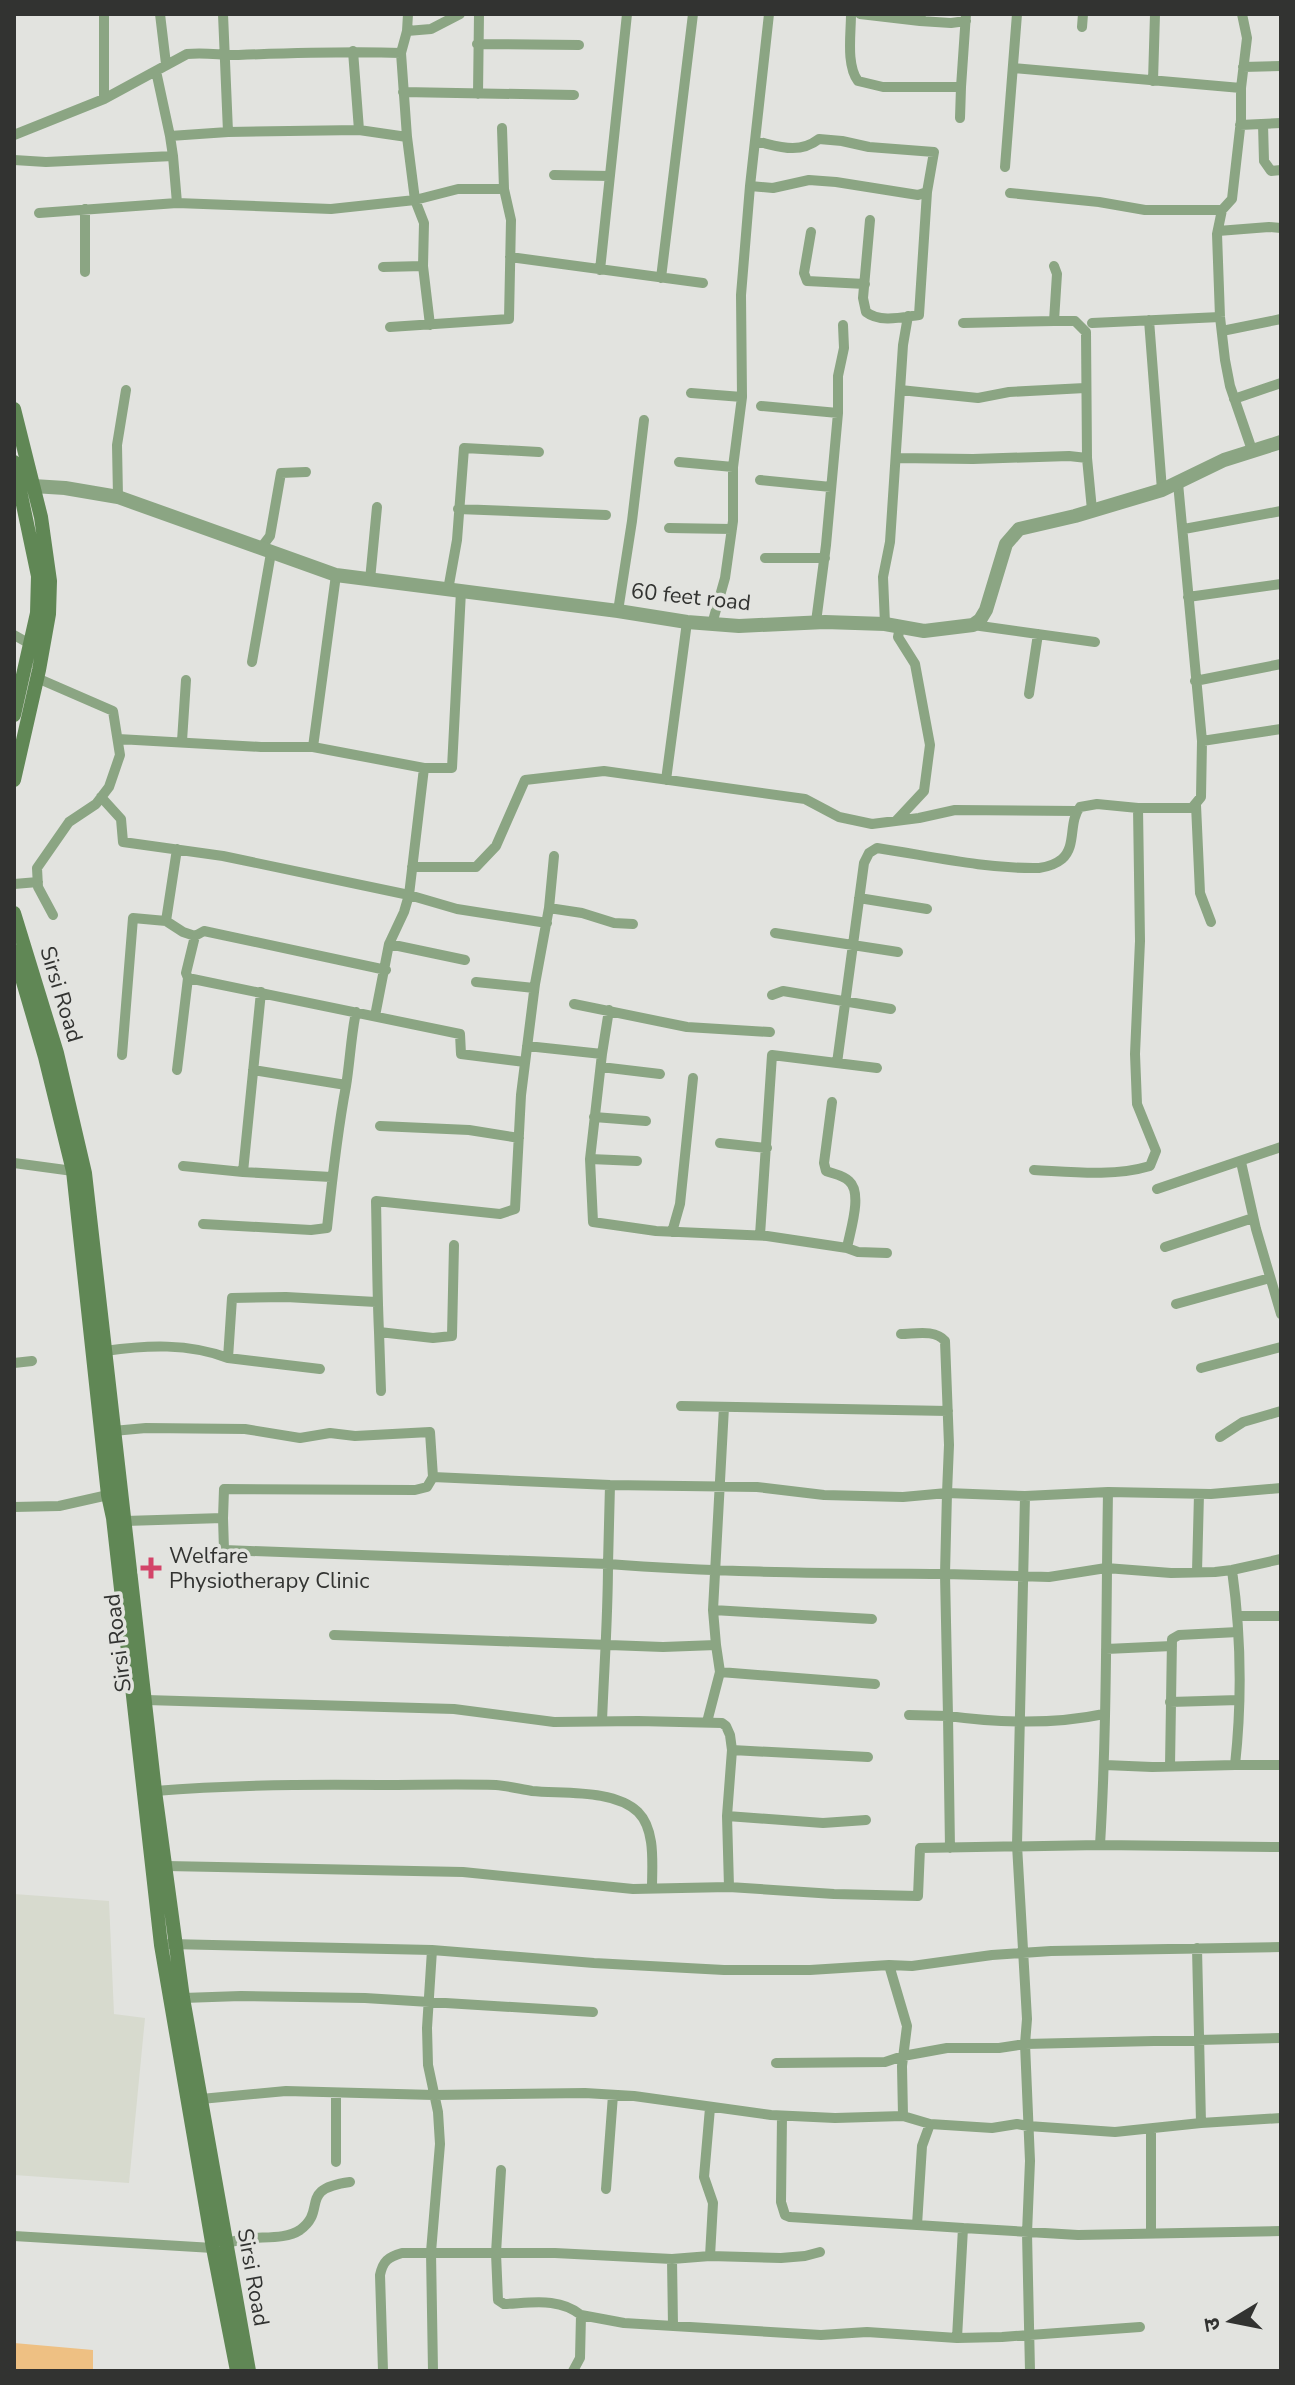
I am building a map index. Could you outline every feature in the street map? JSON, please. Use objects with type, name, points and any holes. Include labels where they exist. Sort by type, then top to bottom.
[{"type":"main road","points":[[14,409],[22,484],[38,576],[37,613],[14,715]]},
{"type":"main road","points":[[14,462],[22,484],[41,517],[50,581],[49,614],[14,780]]},
{"type":"main road","name":"Sirsi Road","points":[[14,913],[57,1053],[78,1137],[96,1262],[113,1431],[166,1866],[169,1944],[183,1998],[201,2099],[219,2246],[249,2371]]},
{"type":"main road","name":"Sirsi Road","points":[[14,951],[45,1057],[73,1171],[108,1495],[169,1944],[237,2371]]},
{"type":"street","points":[[104,14],[104,99]]},
{"type":"street","points":[[160,14],[166,64]]},
{"type":"street","points":[[223,14],[228,132]]},
{"type":"street","points":[[408,14],[401,53],[403,92],[415,200],[424,223],[423,266],[430,325]]},
{"type":"street","points":[[407,31],[431,29],[460,14]]},
{"type":"street","points":[[478,94],[479,14]]},
{"type":"street","points":[[600,270],[627,14]]},
{"type":"street","points":[[661,278],[693,14]]},
{"type":"street","points":[[712,624],[725,578],[732,529],[733,467],[742,397],[741,295],[769,14]]},
{"type":"street","points":[[851,14],[853,75],[858,81],[883,87],[961,87]]},
{"type":"street","points":[[860,14],[951,23],[966,17],[960,118]]},
{"type":"street","points":[[1005,167],[1017,14]]},
{"type":"street","points":[[1082,27],[1083,14]]},
{"type":"street","points":[[1153,81],[1155,14]]},
{"type":"street","points":[[1242,14],[1247,38],[1232,199],[1222,210],[1218,231],[1220,317],[1225,360],[1234,399],[1252,450]]},
{"type":"street","points":[[477,44],[579,45]]},
{"type":"street","points":[[353,51],[359,130]]},
{"type":"street","points":[[14,135],[104,99],[187,54],[401,53]]},
{"type":"street","points":[[1243,67],[1281,66]]},
{"type":"street","points":[[1013,68],[1241,88]]},
{"type":"street","points":[[156,71],[170,136],[177,203]]},
{"type":"street","points":[[403,92],[574,95]]},
{"type":"street","points":[[1240,125],[1281,123]]},
{"type":"street","points":[[1263,124],[1264,161],[1271,171],[1281,170]]},
{"type":"street","points":[[390,327],[509,319],[511,220],[504,189],[502,128]]},
{"type":"street","points":[[170,136],[359,130],[407,137]]},
{"type":"street","points":[[755,141],[794,150],[810,146],[819,139],[934,152],[927,192],[919,315],[880,318],[871,316],[864,307],[870,220]]},
{"type":"street","points":[[14,160],[46,162],[173,156]]},
{"type":"street","points":[[554,175],[610,176]]},
{"type":"street","points":[[750,186],[773,188],[809,180],[913,194],[927,192]]},
{"type":"street","points":[[39,213],[177,203],[331,209],[415,200],[458,189],[504,189]]},
{"type":"street","points":[[1010,193],[1145,210],[1222,210]]},
{"type":"street","points":[[85,209],[85,272]]},
{"type":"street","points":[[1218,231],[1281,228]]},
{"type":"street","points":[[811,232],[804,273],[807,281],[865,284]]},
{"type":"street","points":[[510,257],[703,283]]},
{"type":"street","points":[[383,267],[423,266]]},
{"type":"street","points":[[1054,266],[1057,274],[1054,321]]},
{"type":"street","points":[[896,821],[924,791],[930,745],[915,664],[893,626],[883,577],[890,542],[903,345],[908,316]]},
{"type":"street","points":[[1092,323],[1220,317]]},
{"type":"street","points":[[1222,331],[1281,319]]},
{"type":"street","points":[[1149,320],[1162,490]]},
{"type":"street","points":[[963,323],[1075,321],[1086,332],[1087,458],[1092,510]]},
{"type":"street","points":[[816,622],[825,558],[838,413],[838,376],[844,348],[843,325]]},
{"type":"street","points":[[1234,399],[1281,383]]},
{"type":"street","points":[[900,390],[978,398],[1009,392],[1085,388]]},
{"type":"street","points":[[118,497],[117,445],[126,390]]},
{"type":"street","points":[[691,393],[742,397]]},
{"type":"street","points":[[761,406],[838,413]]},
{"type":"street","points":[[618,611],[644,420]]},
{"type":"street","points":[[973,625],[986,610],[1001,557],[1011,536],[1019,529],[1162,490],[1224,460],[1281,442]]},
{"type":"street","points":[[118,739],[313,747],[424,768],[452,768],[458,509],[464,448],[539,452]]},
{"type":"street","points":[[896,458],[1087,458]]},
{"type":"street","points":[[679,462],[733,467]]},
{"type":"street","points":[[252,662],[266,551],[281,473],[306,472]]},
{"type":"street","points":[[760,480],[831,487]]},
{"type":"street","points":[[412,867],[476,867],[496,846],[525,780],[604,771],[805,799],[839,817],[872,824],[955,810],[1076,811],[1085,805],[1192,808],[1201,797],[1202,741],[1178,483]]},
{"type":"street","name":"60 feet road","points":[[22,484],[118,497],[336,575],[712,624],[739,626],[816,622],[893,626],[924,631],[973,625]]},
{"type":"street","points":[[370,580],[377,507]]},
{"type":"street","points":[[458,509],[606,515]]},
{"type":"street","points":[[1184,529],[1281,511]]},
{"type":"street","points":[[669,528],[732,529]]},
{"type":"street","points":[[765,558],[825,558]]},
{"type":"street","points":[[313,747],[336,575]]},
{"type":"street","points":[[1188,597],[1281,584]]},
{"type":"street","points":[[666,780],[687,622]]},
{"type":"street","points":[[973,625],[1095,642]]},
{"type":"street","points":[[1029,694],[1038,634]]},
{"type":"street","points":[[14,635],[30,644],[41,657]]},
{"type":"street","points":[[1195,681],[1281,664]]},
{"type":"street","points":[[37,678],[113,711],[120,755],[109,787],[90,808],[69,822],[37,868],[38,887],[53,915]]},
{"type":"street","points":[[182,741],[186,680]]},
{"type":"street","points":[[1202,741],[1281,729]]},
{"type":"street","points":[[375,1016],[389,944],[409,895],[424,768]]},
{"type":"street","points":[[101,797],[121,819],[123,842],[223,856],[409,895],[457,909],[547,923]]},
{"type":"street","points":[[1196,805],[1200,893],[1211,922]]},
{"type":"street","points":[[1034,1170],[1135,1171],[1150,1166],[1156,1151],[1137,1104],[1135,1067],[1140,941],[1138,808]]},
{"type":"street","points":[[837,1063],[864,863],[869,853],[877,848],[979,864],[1048,867],[1068,852],[1076,811]]},
{"type":"street","points":[[166,921],[177,849]]},
{"type":"street","points":[[381,1391],[376,1302],[376,1201],[500,1214],[515,1209],[521,1095],[554,856]]},
{"type":"street","points":[[14,884],[38,882]]},
{"type":"street","points":[[859,898],[927,909]]},
{"type":"street","points":[[549,908],[582,913],[614,923],[633,924]]},
{"type":"street","points":[[122,1055],[133,918],[166,921],[195,936]]},
{"type":"street","points":[[177,1070],[188,978],[186,973],[195,936],[204,931],[386,970]]},
{"type":"street","points":[[775,933],[898,952]]},
{"type":"street","points":[[389,944],[465,960]]},
{"type":"street","points":[[188,978],[460,1034],[461,1054],[525,1062]]},
{"type":"street","points":[[476,982],[534,988]]},
{"type":"street","points":[[772,995],[783,991],[891,1009]]},
{"type":"street","points":[[243,1172],[261,992]]},
{"type":"street","points":[[574,1004],[687,1027],[770,1032]]},
{"type":"street","points":[[609,1010],[590,1159],[593,1222],[672,1232],[760,1235],[858,1252],[887,1253]]},
{"type":"street","points":[[203,1224],[311,1230],[327,1228],[340,1109],[356,1012]]},
{"type":"street","points":[[527,1046],[602,1054]]},
{"type":"street","points":[[760,1235],[772,1055],[877,1068]]},
{"type":"street","points":[[601,1067],[660,1074]]},
{"type":"street","points":[[253,1070],[346,1085]]},
{"type":"street","points":[[672,1232],[680,1204],[693,1078]]},
{"type":"street","points":[[832,1102],[824,1163],[826,1171],[852,1183],[856,1196],[847,1248]]},
{"type":"street","points":[[594,1117],[646,1121]]},
{"type":"street","points":[[380,1126],[469,1130],[519,1138]]},
{"type":"street","points":[[720,1143],[767,1148]]},
{"type":"street","points":[[1157,1189],[1281,1147]]},
{"type":"street","points":[[590,1159],[637,1161]]},
{"type":"street","points":[[1241,1162],[1253,1218],[1281,1314]]},
{"type":"street","points":[[14,1163],[73,1171]]},
{"type":"street","points":[[183,1166],[331,1177]]},
{"type":"street","points":[[1165,1247],[1253,1218]]},
{"type":"street","points":[[379,1332],[433,1338],[452,1336],[454,1245]]},
{"type":"street","points":[[1176,1304],[1270,1278]]},
{"type":"street","points":[[228,1358],[232,1298],[286,1297],[376,1302]]},
{"type":"street","points":[[901,1334],[935,1334],[945,1341],[950,1848]]},
{"type":"street","points":[[105,1351],[170,1345],[210,1351],[228,1358],[320,1369]]},
{"type":"street","points":[[1201,1368],[1281,1347]]},
{"type":"street","points":[[14,1363],[32,1361]]},
{"type":"street","points":[[681,1406],[948,1411]]},
{"type":"street","points":[[707,1722],[720,1672],[713,1610],[724,1407]]},
{"type":"street","points":[[1220,1437],[1243,1422],[1281,1411]]},
{"type":"street","points":[[113,1431],[146,1428],[245,1429],[300,1438],[330,1433],[355,1436],[430,1432],[433,1477],[427,1487],[415,1490],[224,1489],[224,1550],[608,1564],[716,1572],[756,1570],[798,1574],[1049,1577],[1106,1568],[1197,1572],[1232,1570],[1281,1559]]},
{"type":"street","points":[[433,1477],[610,1485],[757,1487],[824,1495],[903,1497],[947,1493],[1025,1496],[1108,1492],[1199,1494],[1281,1488]]},
{"type":"street","points":[[602,1721],[610,1485]]},
{"type":"street","points":[[1100,1845],[1105,1765],[1108,1492]]},
{"type":"street","points":[[1197,1572],[1199,1494]]},
{"type":"street","points":[[14,1507],[59,1506],[108,1495]]},
{"type":"street","points":[[1025,1496],[1017,1845],[1027,2019],[1030,2371]]},
{"type":"street","points":[[125,1521],[223,1518]]},
{"type":"street","points":[[1232,1570],[1238,1616],[1239,1700],[1235,1765]]},
{"type":"street","points":[[713,1610],[872,1619]]},
{"type":"street","points":[[1238,1616],[1281,1616]]},
{"type":"street","points":[[1170,1766],[1172,1639],[1179,1635],[1238,1632]]},
{"type":"street","points":[[334,1635],[663,1647],[716,1645]]},
{"type":"street","points":[[1106,1649],[1172,1646]]},
{"type":"street","points":[[720,1672],[875,1684]]},
{"type":"street","points":[[146,1700],[454,1709],[554,1722],[707,1722],[726,1726],[732,1750],[727,1816],[729,1887]]},
{"type":"street","points":[[1170,1702],[1239,1700]]},
{"type":"street","points":[[909,1715],[1019,1721],[1078,1719],[1104,1714]]},
{"type":"street","points":[[732,1750],[868,1757]]},
{"type":"street","points":[[1105,1765],[1281,1765]]},
{"type":"street","points":[[155,1791],[311,1784],[499,1785],[532,1791],[597,1795],[621,1802],[639,1813],[652,1853],[652,1888]]},
{"type":"street","points":[[727,1816],[823,1823],[866,1820]]},
{"type":"street","points":[[166,1866],[463,1872],[591,1886],[729,1887],[918,1896],[920,1848],[1017,1845],[1281,1847]]},
{"type":"street","points":[[169,1944],[432,1950],[724,1970],[912,1966],[1023,1953],[1281,1947]]},
{"type":"street","points":[[1197,1948],[1201,2123]]},
{"type":"street","points":[[432,1950],[428,2065],[438,2112],[440,2144],[431,2252],[433,2371]]},
{"type":"street","points":[[889,1965],[907,2026],[903,2056],[903,2116]]},
{"type":"street","points":[[183,1998],[241,1996],[430,2001],[593,2012]]},
{"type":"street","points":[[776,2063],[885,2062],[947,2048],[999,2048],[1025,2044],[1281,2038]]},
{"type":"street","points":[[201,2099],[286,2091],[434,2095],[585,2093],[782,2116],[903,2116],[930,2124],[992,2128],[1017,2124],[1115,2132],[1281,2118]]},
{"type":"street","points":[[336,2093],[336,2162]]},
{"type":"street","points":[[606,2189],[613,2095]]},
{"type":"street","points":[[710,2108],[704,2177],[713,2203],[710,2256]]},
{"type":"street","points":[[782,2116],[781,2202],[785,2215],[790,2217],[1027,2233],[1281,2231]]},
{"type":"street","points":[[917,2225],[922,2146],[930,2124]]},
{"type":"street","points":[[1151,2129],[1151,2234]]},
{"type":"street","points":[[501,2170],[496,2253],[496,2296],[501,2303],[562,2304],[581,2315],[624,2323],[821,2335],[867,2332],[957,2338],[1140,2327]]},
{"type":"street","points":[[14,2236],[219,2246],[243,2239],[288,2235],[301,2229],[309,2220],[321,2190],[329,2185],[350,2182]]},
{"type":"street","points":[[957,2338],[963,2228]]},
{"type":"street","points":[[383,2371],[380,2275],[383,2264],[390,2257],[402,2253],[555,2253],[672,2259],[710,2256],[781,2258],[820,2252]]},
{"type":"street","points":[[672,2259],[673,2326]]},
{"type":"street","points":[[573,2371],[580,2358],[581,2315]]},
{"type":"shaded area","points":[[14,1894],[109,1901],[114,2014],[145,2018],[129,2183],[14,2175]]},
{"type":"shaded area","points":[[14,2343],[93,2350],[93,2371],[14,2371]]},
{"type":"place","name":"Welfare Physiotherapy Clinic","points":[[151,1568]]}]
